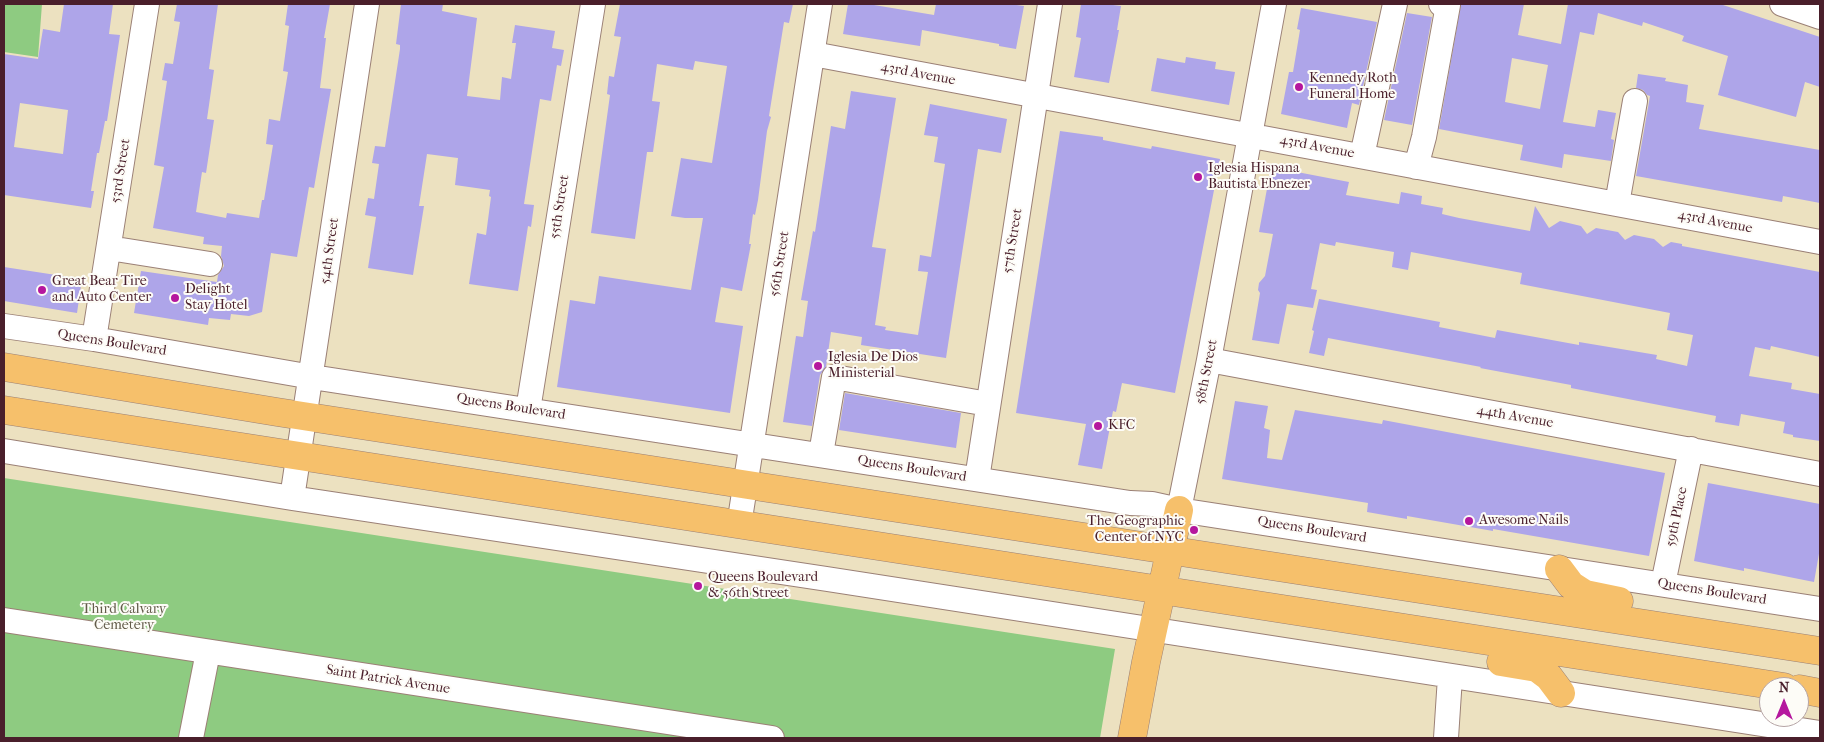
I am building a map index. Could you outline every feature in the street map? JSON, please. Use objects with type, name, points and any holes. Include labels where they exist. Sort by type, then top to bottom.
[{"type":"main road","points":[[4,367],[306,416],[1820,651]]},
{"type":"main road","points":[[4,410],[1759,683]]},
{"type":"main road","name":"58th Street","points":[[1132,738],[1179,510]]},
{"type":"main road","points":[[1559,569],[1571,585],[1585,594],[1655,607],[1727,636]]},
{"type":"main road","points":[[1404,628],[1470,657],[1537,668],[1550,677],[1561,693]]},
{"type":"street","name":"53rd Street","points":[[94,339],[147,4]]},
{"type":"street","name":"54th Street","points":[[292,498],[312,377],[367,4]]},
{"type":"street","name":"55th Street","points":[[528,410],[593,4]]},
{"type":"street","name":"56th Street","points":[[739,525],[820,4]]},
{"type":"street","name":"57th Street","points":[[977,478],[1050,4]]},
{"type":"street","name":"58th Street","points":[[1179,510],[1209,360],[1274,4]]},
{"type":"street","points":[[1362,156],[1396,4]]},
{"type":"street","points":[[1416,167],[1424,137],[1448,5],[1441,4]]},
{"type":"street","points":[[1782,4],[1820,17]]},
{"type":"street","name":"43rd Avenue","points":[[813,54],[1820,242]]},
{"type":"street","points":[[1617,204],[1635,101]]},
{"type":"street","points":[[109,248],[210,264]]},
{"type":"street","name":"Queens Boulevard","points":[[4,326],[94,339],[312,377],[1130,503],[1152,504],[1179,510],[1820,609]]},
{"type":"street","name":"44th Avenue","points":[[1209,360],[1820,474]]},
{"type":"street","points":[[821,454],[834,377],[988,404]]},
{"type":"street","name":"59th Place","points":[[1663,584],[1691,449]]},
{"type":"street","points":[[4,451],[292,498],[1820,733]]},
{"type":"street","name":"Saint Patrick Avenue","points":[[4,620],[772,738]]},
{"type":"street","points":[[191,738],[208,652]]},
{"type":"street","points":[[1446,738],[1450,677]]},
{"type":"green space","points":[[4,4],[42,4],[38,57],[4,52]]},
{"type":"green space","name":"Third Calvary Cemetery","points":[[4,478],[1115,649],[1100,738],[4,738]]},
{"type":"building","points":[[64,4],[113,4],[109,34],[120,35],[107,121],[105,121],[99,153],[97,153],[91,191],[94,191],[91,208],[4,195],[4,54],[38,59],[43,29],[60,32]],"holes":[[[20,103],[68,110],[63,154],[14,147]]]},
{"type":"building","points":[[177,4],[218,4],[209,69],[214,70],[207,119],[214,120],[206,173],[202,172],[196,212],[226,218],[227,213],[259,218],[262,200],[264,200],[273,145],[266,144],[269,119],[280,121],[288,72],[283,71],[289,26],[285,25],[288,4],[330,4],[324,38],[326,38],[320,88],[331,89],[314,188],[309,187],[297,257],[271,253],[262,312],[249,316],[231,314],[230,320],[209,318],[208,325],[134,313],[141,271],[217,282],[218,275],[224,266],[221,256],[222,246],[203,244],[204,237],[153,228],[164,167],[154,165],[167,81],[162,80],[165,63],[173,64],[180,22],[174,21]]},
{"type":"building","points":[[401,4],[443,4],[442,11],[477,18],[467,96],[500,100],[502,77],[511,79],[516,43],[512,43],[515,25],[555,31],[552,48],[564,50],[561,66],[557,65],[551,101],[540,99],[524,204],[534,205],[531,227],[528,226],[518,291],[469,284],[477,233],[486,235],[491,197],[489,196],[490,190],[455,185],[458,158],[427,154],[419,206],[424,206],[413,275],[368,268],[376,217],[365,215],[368,198],[374,199],[379,164],[372,163],[375,146],[385,147],[400,49],[400,45],[396,44]]},
{"type":"building","points":[[620,4],[793,4],[789,23],[784,22],[769,116],[771,117],[767,131],[758,200],[755,215],[753,214],[749,244],[751,244],[742,291],[721,287],[715,322],[743,326],[730,413],[557,387],[570,300],[595,304],[599,276],[691,290],[703,218],[671,216],[681,158],[712,163],[727,66],[695,61],[693,70],[657,64],[652,101],[660,102],[653,152],[647,152],[635,239],[591,233],[610,95],[607,94],[609,76],[614,77],[621,37],[614,36]]},
{"type":"building","points":[[848,4],[868,4],[934,15],[936,4],[1009,4],[1024,6],[1016,49],[999,46],[999,44],[922,30],[920,46],[843,34]]},
{"type":"building","points":[[1081,4],[1121,6],[1117,30],[1119,30],[1109,83],[1074,77],[1081,38],[1076,37]]},
{"type":"building","points":[[1461,4],[1524,4],[1518,35],[1561,44],[1568,4],[1720,4],[1820,37],[1820,87],[1805,82],[1796,117],[1718,95],[1728,56],[1682,41],[1684,36],[1643,22],[1642,26],[1598,13],[1594,35],[1580,32],[1563,122],[1595,127],[1598,110],[1616,113],[1611,139],[1614,140],[1611,161],[1564,154],[1562,168],[1520,160],[1523,145],[1439,129]],"holes":[[[1512,58],[1548,65],[1540,109],[1505,102]]]},
{"type":"building","points":[[1301,8],[1377,22],[1359,105],[1352,103],[1347,128],[1281,114],[1289,72],[1293,72],[1300,30],[1297,29]]},
{"type":"building","points":[[1407,13],[1432,17],[1412,125],[1384,120]]},
{"type":"building","points":[[1186,57],[1216,62],[1215,69],[1235,72],[1229,105],[1151,91],[1157,58],[1185,63]]},
{"type":"building","points":[[1638,74],[1666,78],[1665,81],[1688,85],[1686,102],[1704,105],[1699,129],[1820,150],[1820,203],[1783,196],[1782,202],[1636,176],[1650,96],[1643,90],[1636,88]]},
{"type":"building","points":[[851,91],[896,98],[872,247],[886,249],[875,325],[886,327],[885,330],[918,335],[928,272],[918,271],[920,255],[931,257],[945,164],[934,162],[938,137],[924,135],[930,104],[1007,119],[1001,153],[978,149],[946,358],[861,345],[862,337],[831,332],[826,367],[820,375],[812,426],[783,422],[796,336],[803,337],[808,301],[801,300],[813,231],[815,232],[831,126],[845,129]]},
{"type":"building","points":[[1060,131],[1103,137],[1103,140],[1151,149],[1152,146],[1220,159],[1175,393],[1122,383],[1116,412],[1113,411],[1102,469],[1078,465],[1086,424],[1016,413]]},
{"type":"building","points":[[1271,167],[1349,182],[1346,195],[1399,204],[1401,192],[1422,196],[1421,204],[1443,208],[1442,214],[1459,218],[1530,231],[1535,206],[1549,228],[1560,221],[1581,226],[1587,234],[1596,228],[1618,232],[1625,240],[1634,235],[1654,239],[1663,247],[1671,242],[1682,244],[1682,246],[1820,272],[1820,357],[1771,346],[1770,350],[1755,347],[1749,376],[1792,383],[1791,389],[1820,394],[1820,441],[1793,437],[1793,435],[1783,433],[1785,422],[1741,414],[1739,426],[1715,422],[1716,416],[1571,388],[1571,385],[1328,338],[1324,356],[1309,353],[1319,299],[1440,322],[1439,327],[1495,338],[1497,330],[1579,345],[1579,342],[1657,355],[1656,359],[1687,366],[1693,335],[1667,330],[1670,313],[1520,284],[1522,273],[1411,252],[1408,270],[1392,267],[1394,252],[1336,242],[1335,246],[1320,243],[1311,289],[1317,290],[1313,308],[1287,304],[1279,344],[1252,340],[1260,293],[1258,290],[1259,283],[1265,276],[1273,234],[1259,232]]},
{"type":"building","name":"Great Bear Tire and Auto Center","points":[[4,267],[82,279],[77,313],[4,301]]},
{"type":"building","points":[[845,393],[961,413],[956,448],[839,430]]},
{"type":"building","points":[[1235,401],[1268,406],[1264,428],[1270,430],[1267,458],[1282,460],[1295,410],[1382,424],[1383,420],[1665,473],[1649,556],[1493,529],[1493,531],[1407,516],[1407,519],[1367,512],[1368,503],[1222,479]]},
{"type":"building","points":[[1708,483],[1820,504],[1820,548],[1814,582],[1744,568],[1744,571],[1694,561]]},
{"type":"place","name":"Kennedy Roth Funeral Home","points":[[1299,87]]},
{"type":"place","name":"Iglesia Hispana Bautista Ebnezer","points":[[1198,177]]},
{"type":"place","name":"Great Bear Tire and Auto Center","points":[[42,290]]},
{"type":"place","name":"Delight Stay Hotel","points":[[175,298]]},
{"type":"place","name":"Iglesia De Dios Ministerial","points":[[818,366]]},
{"type":"place","name":"KFC","points":[[1098,426]]},
{"type":"place","name":"Awesome Nails","points":[[1469,521]]},
{"type":"place","name":"The Geographic Center of NYC","points":[[1194,530]]},
{"type":"place","name":"Queens Boulevard & 56th Street","points":[[698,586]]}]
